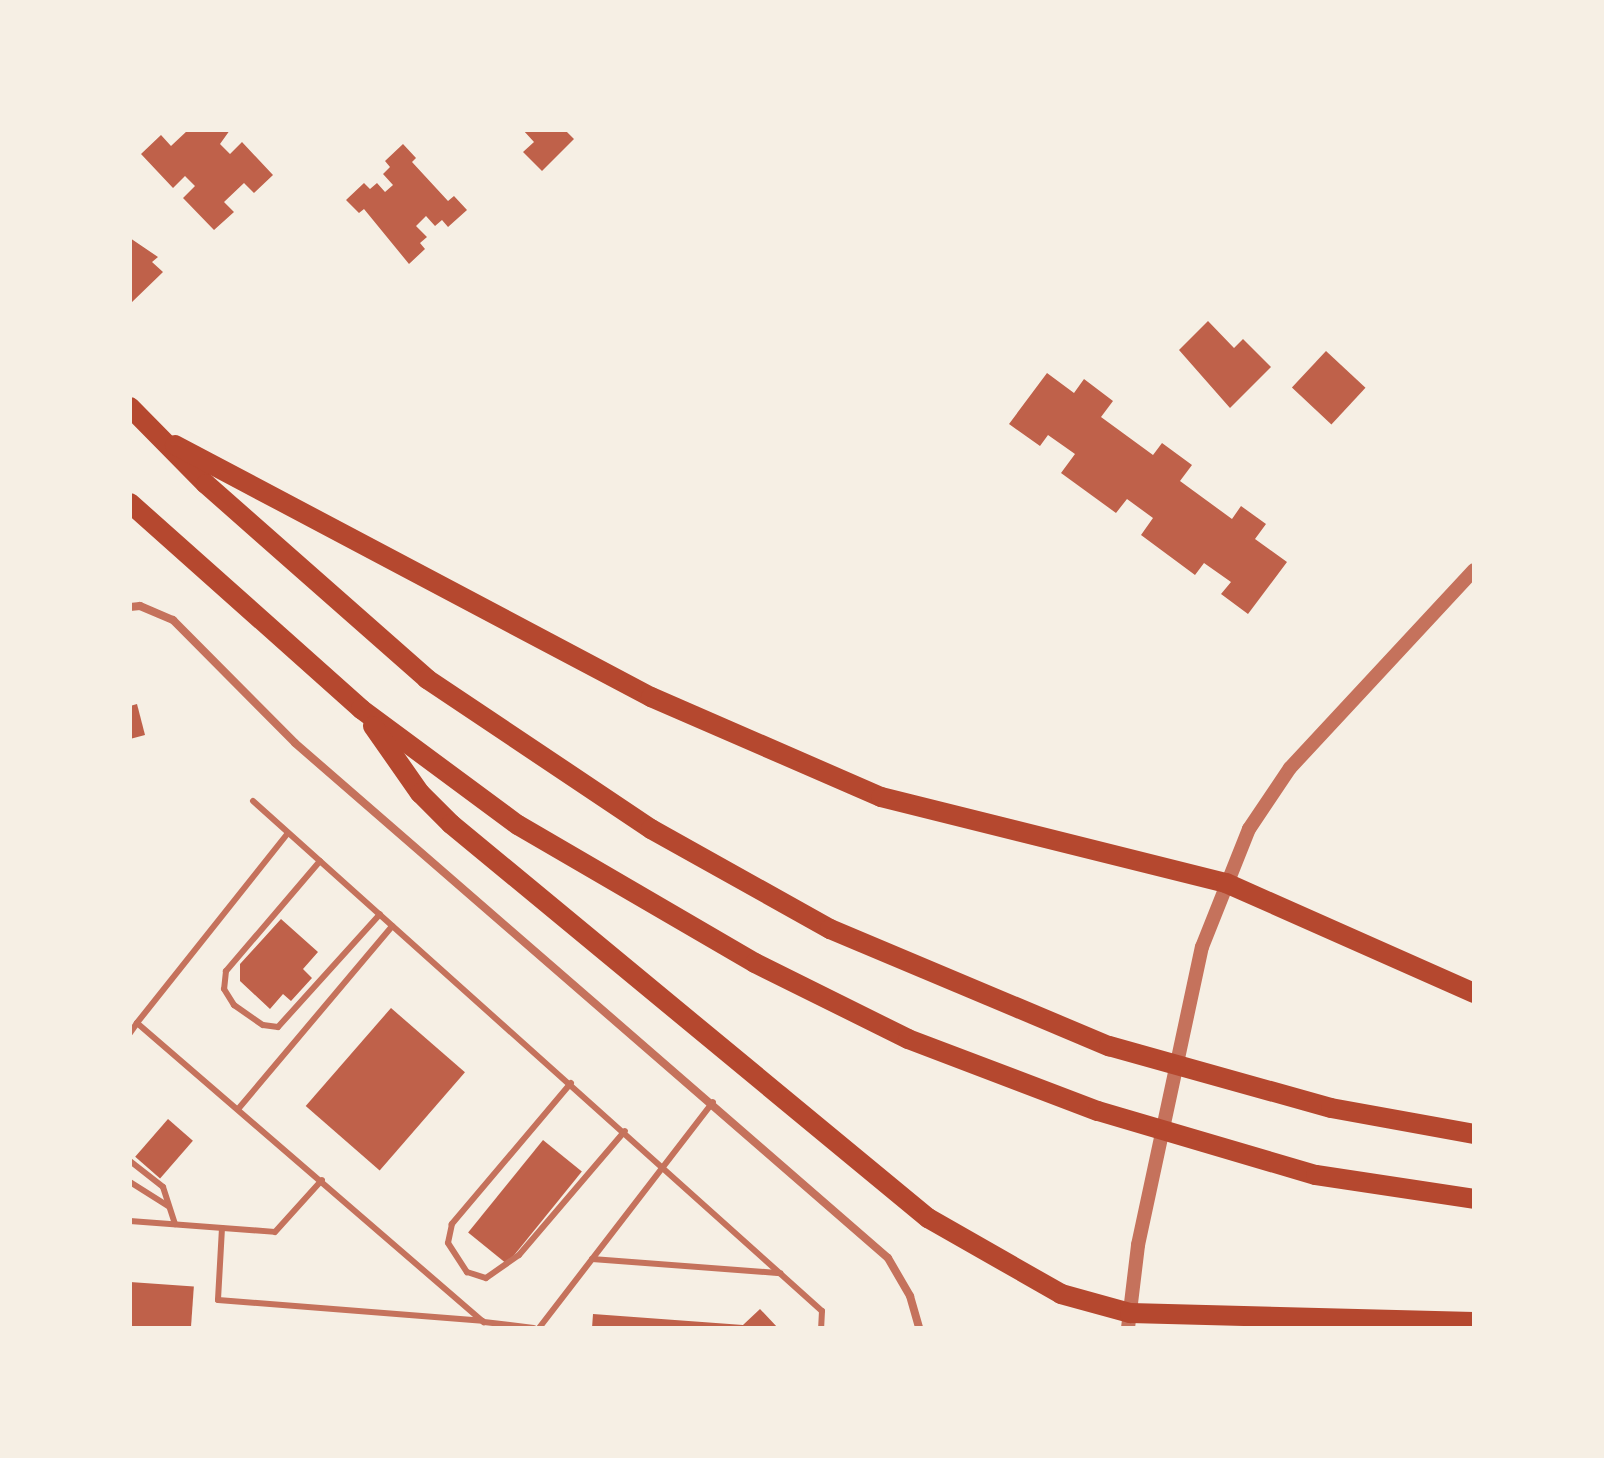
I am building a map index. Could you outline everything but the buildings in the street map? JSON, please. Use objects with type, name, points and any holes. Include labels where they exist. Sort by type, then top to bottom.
[{"type":"main road","points":[[130,407],[153,433],[427,679],[651,829],[830,929],[1109,1046],[1331,1108],[1474,1134]]},
{"type":"main road","points":[[153,433],[651,697],[881,797],[1226,883],[1474,993]]},
{"type":"main road","points":[[130,503],[361,709],[518,825],[755,963],[908,1039],[1098,1111],[1316,1175],[1474,1199]]},
{"type":"main road","points":[[361,709],[420,793],[451,824],[928,1218],[1061,1294],[1129,1321],[1474,1322]]},
{"type":"street","points":[[1129,1321],[1138,1245],[1202,947],[1249,829],[1290,768],[1474,570]]},
{"type":"street","points":[[130,607],[173,620],[295,743],[713,1102],[888,1258],[910,1296],[919,1328]]},
{"type":"lane","points":[[253,801],[663,1164],[822,1311],[821,1328]]},
{"type":"lane","points":[[130,1033],[288,833]]},
{"type":"lane","points":[[320,861],[226,971],[224,989],[234,1005],[263,1025],[278,1027],[380,914]]},
{"type":"lane","points":[[239,1108],[392,926]]},
{"type":"lane","points":[[137,1023],[484,1322]]},
{"type":"lane","points":[[571,1083],[452,1224],[448,1243],[467,1272],[486,1278],[519,1255],[625,1131]]},
{"type":"lane","points":[[222,1228],[218,1300],[537,1328],[713,1102]]},
{"type":"lane","points":[[130,1161],[163,1187],[175,1224]]},
{"type":"lane","points":[[130,1221],[275,1232],[322,1180]]},
{"type":"lane","points":[[130,1182],[168,1206]]},
{"type":"lane","points":[[592,1259],[780,1273]]}]
